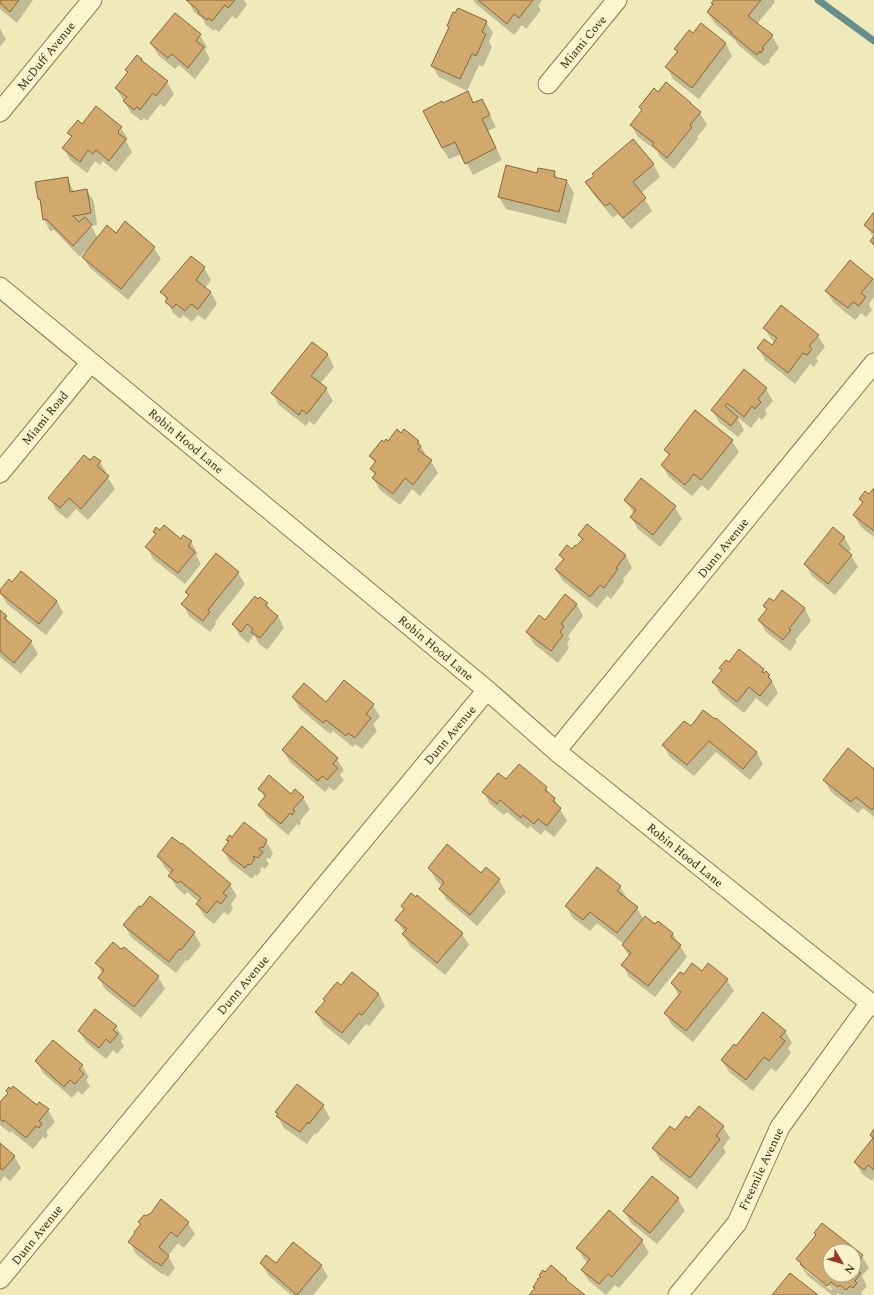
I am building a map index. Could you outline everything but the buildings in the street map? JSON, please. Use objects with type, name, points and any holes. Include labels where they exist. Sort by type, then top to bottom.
[{"type":"street","name":"McDuff Avenue","points":[[0,112],[92,0]]},
{"type":"street","name":"Miami Cove","points":[[548,84],[617,0]]},
{"type":"street","name":"Robin Hood Lane","points":[[0,287],[487,690],[556,751],[872,1004]]},
{"type":"street","name":"Miami Road","points":[[0,473],[91,362]]},
{"type":"street","name":"Dunn Avenue","points":[[556,751],[874,363]]},
{"type":"street","name":"Dunn Avenue","points":[[0,1279],[487,690]]},
{"type":"street","name":"Freemile Avenue","points":[[678,1295],[737,1223],[780,1127],[872,1004]]},
{"type":"waterway","points":[[818,0],[874,41]]}]
